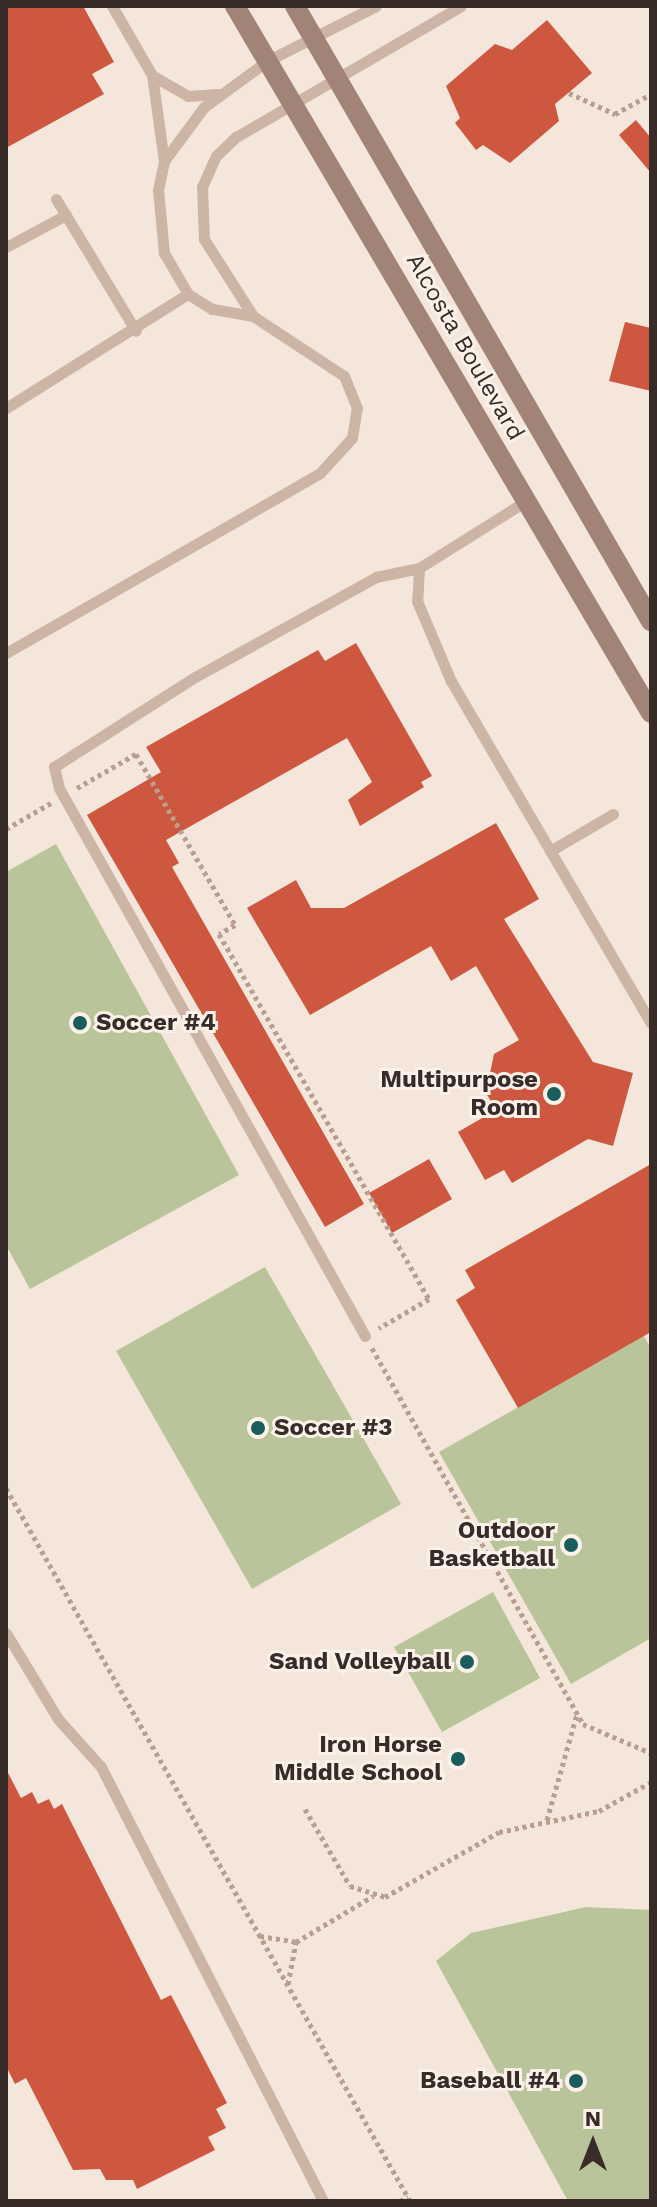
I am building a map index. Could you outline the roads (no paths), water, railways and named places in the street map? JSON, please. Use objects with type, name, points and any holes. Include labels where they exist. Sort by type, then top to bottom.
[{"type":"main road","name":"Alcosta Boulevard","points":[[235,6],[651,713]]},
{"type":"main road","name":"Alcosta Boulevard","points":[[295,6],[651,621]]},
{"type":"lane","points":[[6,653],[340,459],[357,408],[344,376],[253,316],[212,309],[188,294],[164,253],[159,225],[164,161],[152,75],[112,6]]},
{"type":"lane","points":[[164,161],[183,129],[222,93],[267,61],[376,6]]},
{"type":"lane","points":[[253,316],[204,239],[202,187],[236,137],[461,6]]},
{"type":"lane","points":[[152,75],[188,96],[222,93]]},
{"type":"lane","points":[[56,199],[136,331]]},
{"type":"lane","points":[[6,247],[66,215]]},
{"type":"lane","points":[[6,408],[136,331],[188,294]]},
{"type":"lane","points":[[365,1336],[63,796],[54,767],[376,577],[419,568],[526,501]]},
{"type":"lane","points":[[419,568],[417,601],[451,681],[651,1023]]},
{"type":"lane","points":[[550,851],[613,814]]},
{"type":"lane","points":[[6,1633],[58,1719],[101,1767],[323,2201]]},
{"type":"place","name":"Soccer #4","points":[[80,1023]]},
{"type":"place","name":"Multipurpose Room","points":[[554,1094]]},
{"type":"place","name":"Soccer #3","points":[[258,1428]]},
{"type":"place","name":"Outdoor Basketball","points":[[571,1545]]},
{"type":"place","name":"Sand Volleyball","points":[[467,1662]]},
{"type":"place","name":"Iron Horse Middle School","points":[[458,1759]]},
{"type":"place","name":"Baseball #4","points":[[576,2081]]}]
